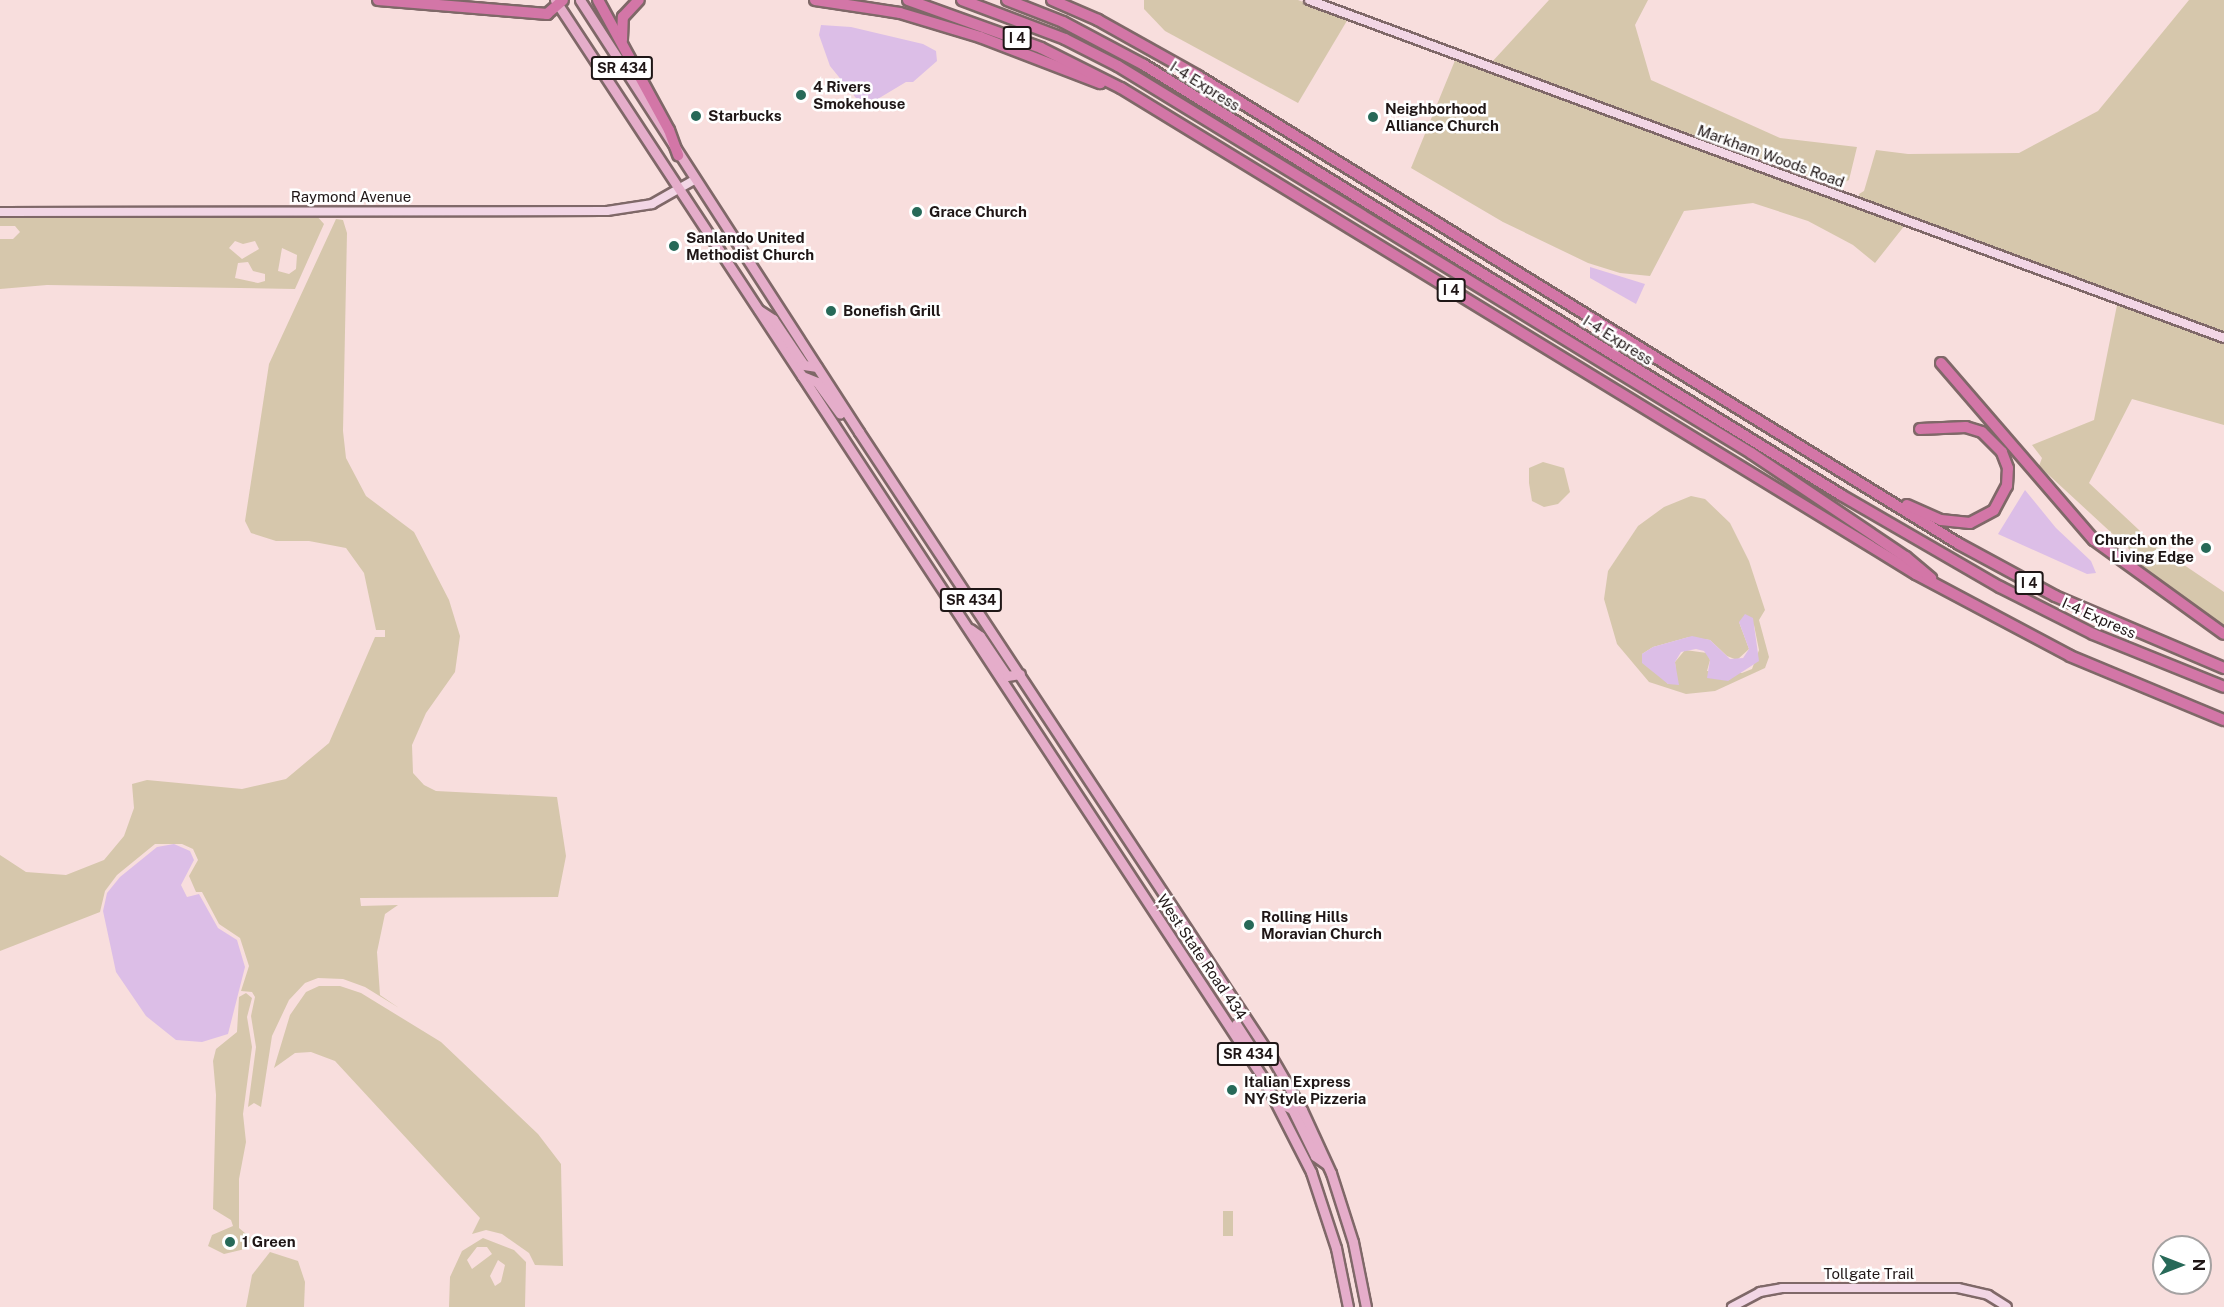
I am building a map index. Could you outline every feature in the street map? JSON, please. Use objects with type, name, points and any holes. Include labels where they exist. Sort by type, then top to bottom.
[{"type":"highway","points":[[378,0],[547,14],[559,2]]},
{"type":"highway","points":[[598,0],[669,130],[678,155]]},
{"type":"highway","points":[[622,41],[623,17],[639,0]]},
{"type":"highway","points":[[815,0],[920,19],[1121,88]]},
{"type":"highway","name":"I 4","points":[[908,0],[1041,48],[1121,88],[1951,594],[2110,675],[2224,720]]},
{"type":"highway","name":"I-4 Express","points":[[962,0],[1065,39],[1118,66],[1751,453],[1906,557],[1951,594]]},
{"type":"highway","name":"I-4 Express","points":[[1007,0],[1063,22],[1144,65],[1841,495],[2000,587],[2093,634],[2224,687]]},
{"type":"highway","name":"I 4","points":[[1053,0],[1098,20],[1198,76],[1846,475],[2018,578],[2119,626],[2224,668]]},
{"type":"highway","points":[[1941,363],[2094,540],[2224,634]]},
{"type":"highway","points":[[1846,475],[1952,523],[1970,523],[1994,510],[2004,495],[2008,476],[2006,459],[1997,444],[1982,432],[1966,427],[1920,429]]},
{"type":"main road","name":"SR 434","points":[[580,0],[694,180],[1272,1058],[1328,1166],[1347,1220],[1366,1307]]},
{"type":"main road","name":"SR 434","points":[[559,2],[754,306],[965,626]]},
{"type":"main road","points":[[754,306],[773,319],[804,365],[817,367]]},
{"type":"main road","points":[[801,375],[817,382],[859,432]]},
{"type":"main road","points":[[965,626],[981,636],[1007,676],[1020,674]]},
{"type":"main road","name":"West State Road 434","points":[[965,626],[1220,1009],[1292,1130],[1323,1206],[1348,1307]]},
{"type":"main road","points":[[1220,1009],[1233,1019],[1251,1047],[1263,1057],[1272,1058]]},
{"type":"main road","points":[[1275,1100],[1292,1109],[1316,1156],[1328,1166]]},
{"type":"street","name":"Markham Woods Road","points":[[1309,0],[2224,338]]},
{"type":"street","name":"Raymond Avenue","points":[[0,212],[607,211],[652,204],[694,180]]},
{"type":"street","name":"Tollgate Trail","points":[[1731,1307],[1760,1292],[1782,1288],[1958,1288],[1988,1296],[2007,1307]]},
{"type":"shaded area","points":[[1144,0],[1298,0],[1348,19],[1298,103],[1165,31],[1144,9]]},
{"type":"shaded area","points":[[1549,0],[1648,0],[1635,25],[1651,80],[1780,138],[1857,147],[1849,180],[1836,186],[1491,63]]},
{"type":"shaded area","points":[[2189,0],[2224,0],[2224,334],[1860,200],[1859,194],[1864,191],[1876,150],[1908,154],[2019,153],[2098,111]]},
{"type":"shaded area","points":[[821,25],[851,27],[923,44],[936,51],[937,61],[913,82],[906,82],[871,103],[860,103],[830,66],[819,35]]},
{"type":"shaded area","points":[[1456,58],[2224,342],[2224,425],[2132,399],[2089,483],[2156,546],[2224,592],[2224,629],[2139,570],[2142,561],[2039,466],[2042,458],[2032,445],[2094,420],[2117,305],[1905,225],[1875,263],[1853,245],[1808,221],[1753,203],[1684,211],[1650,276],[1620,273],[1588,263],[1503,222],[1411,168]]},
{"type":"shaded area","points":[[316,215],[324,224],[295,289],[47,285],[0,289],[0,239],[13,239],[20,232],[15,226],[0,226],[0,217]],"holes":[[[235,241],[243,244],[255,241],[259,249],[242,259],[229,248]],[[282,248],[297,255],[296,269],[289,274],[278,271]],[[248,262],[253,271],[265,274],[265,281],[258,283],[235,278],[238,263]]]},
{"type":"shaded area","points":[[336,219],[343,220],[347,233],[343,431],[346,458],[366,496],[414,532],[449,600],[460,636],[455,672],[426,713],[412,745],[413,773],[424,785],[436,791],[557,797],[566,856],[558,897],[360,898],[361,906],[398,905],[385,914],[377,952],[380,995],[399,1008],[365,987],[343,979],[318,978],[305,983],[289,1000],[272,1036],[261,1107],[254,1103],[248,1107],[256,1047],[251,1016],[255,997],[252,992],[241,991],[249,966],[240,938],[219,924],[202,892],[196,892],[189,876],[198,860],[193,849],[182,844],[155,844],[117,875],[105,891],[100,912],[0,951],[0,855],[26,872],[66,875],[104,860],[124,836],[134,808],[132,784],[147,780],[242,789],[286,779],[329,743],[375,637],[385,637],[385,630],[376,630],[364,573],[346,548],[309,541],[276,541],[251,533],[245,521],[269,364]]},
{"type":"shaded area","points":[[1590,267],[1645,284],[1636,304],[1590,278]]},
{"type":"shaded area","points":[[1543,462],[1564,468],[1570,492],[1558,504],[1544,507],[1532,501],[1529,483],[1529,468]]},
{"type":"shaded area","points":[[2025,490],[2056,528],[2091,561],[2096,573],[2087,574],[1998,534]]},
{"type":"shaded area","points":[[1691,496],[1705,499],[1730,523],[1749,561],[1765,610],[1759,620],[1769,657],[1765,668],[1715,691],[1686,694],[1649,682],[1617,644],[1604,599],[1608,571],[1638,526],[1664,507]],"holes":[[[1739,622],[1754,625],[1759,650],[1752,669],[1742,673],[1707,671],[1710,660],[1707,653],[1685,650],[1675,662],[1677,684],[1668,684],[1642,654],[1653,647],[1689,637],[1710,640],[1727,656],[1737,660],[1749,649]]]},
{"type":"shaded area","points":[[1745,614],[1753,618],[1759,661],[1728,681],[1707,678],[1710,660],[1704,651],[1696,649],[1681,652],[1675,662],[1679,685],[1668,684],[1642,663],[1642,654],[1653,647],[1692,636],[1710,640],[1730,659],[1743,658],[1749,649],[1739,622]]},
{"type":"shaded area","points":[[174,844],[190,851],[194,860],[181,885],[187,897],[199,894],[218,928],[237,940],[245,967],[228,1034],[202,1042],[176,1040],[146,1016],[116,972],[103,911],[107,893],[120,877],[157,847]]},
{"type":"shaded area","points":[[319,986],[340,986],[361,993],[441,1042],[538,1134],[561,1164],[563,1266],[535,1265],[529,1253],[502,1234],[486,1230],[472,1234],[480,1218],[335,1061],[311,1052],[295,1053],[274,1068],[290,1015],[306,992]]},
{"type":"shaded area","points":[[246,993],[252,998],[247,1017],[252,1047],[243,1114],[246,1142],[239,1179],[239,1228],[252,1239],[245,1249],[224,1254],[208,1246],[212,1235],[233,1226],[231,1220],[213,1209],[216,1095],[213,1061],[216,1049],[237,1032],[239,997]]},
{"type":"shaded area","points":[[1223,1211],[1233,1211],[1233,1236],[1223,1236]]},
{"type":"shaded area","points":[[483,1238],[514,1250],[526,1262],[525,1307],[449,1307],[450,1277],[462,1251]],"holes":[[[477,1247],[487,1247],[492,1254],[472,1269],[467,1260]],[[498,1260],[505,1265],[501,1282],[495,1286],[490,1276]]]},
{"type":"shaded area","points":[[270,1252],[298,1261],[305,1282],[304,1307],[246,1307],[252,1275]]},
{"type":"place","name":"4 Rivers Smokehouse","points":[[801,95]]},
{"type":"place","name":"Starbucks","points":[[696,116]]},
{"type":"place","name":"Neighborhood Alliance Church","points":[[1373,117]]},
{"type":"place","name":"Grace Church","points":[[917,212]]},
{"type":"place","name":"Sanlando United Methodist Church","points":[[674,246]]},
{"type":"place","name":"Bonefish Grill","points":[[831,311]]},
{"type":"place","name":"Church on the Living Edge","points":[[2206,548]]},
{"type":"place","name":"Rolling Hills Moravian Church","points":[[1249,925]]},
{"type":"place","name":"Italian Express NY Style Pizzeria","points":[[1232,1090]]},
{"type":"place","name":"1 Green","points":[[230,1242]]}]
